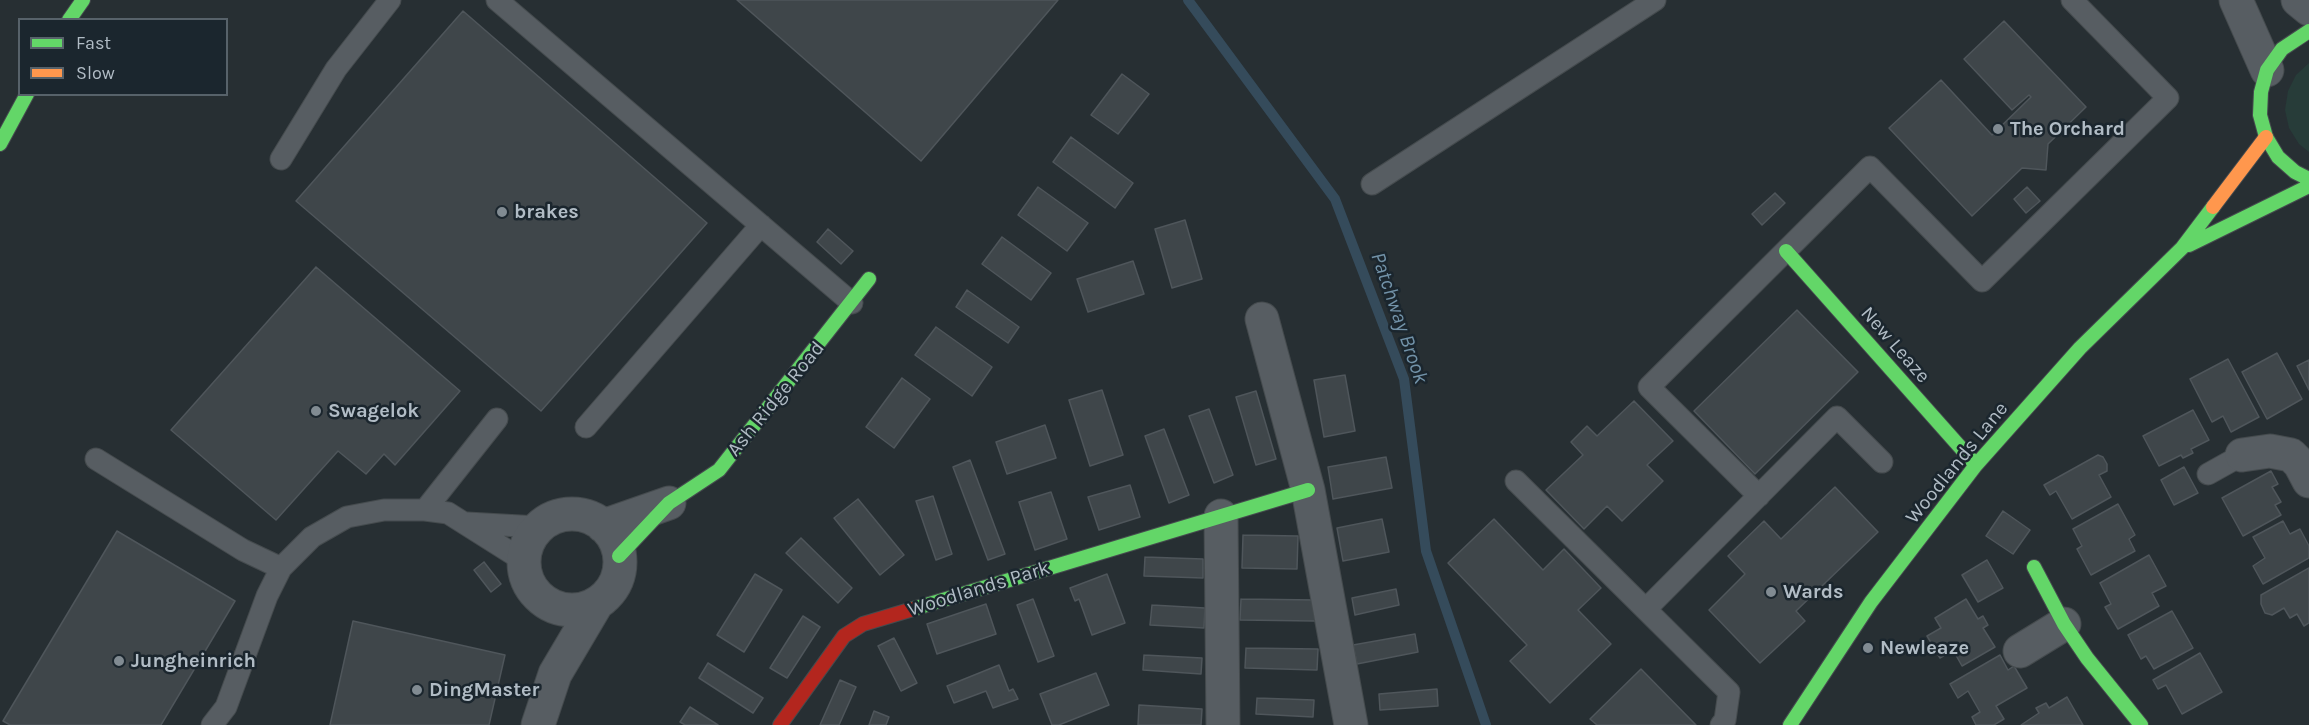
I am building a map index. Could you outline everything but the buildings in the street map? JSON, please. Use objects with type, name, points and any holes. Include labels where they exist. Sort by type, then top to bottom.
[{"type":"main road","points":[[70,18],[82,0]]},
{"type":"main road","points":[[2309,31],[2282,49],[2267,70],[2261,92],[2260,115],[2266,137],[2278,157],[2295,172],[2309,179]]},
{"type":"main road","points":[[0,115],[18,91]]},
{"type":"main road","points":[[0,144],[26,96]]},
{"type":"main road","name":"Woodlands Lane","points":[[1790,725],[1871,602],[1976,465],[2080,348],[2182,248],[2266,137]]},
{"type":"main road","name":"Woodlands Lane","points":[[2182,248],[2309,186]]},
{"type":"main road","name":"New Leaze","points":[[1786,251],[1976,465]]},
{"type":"main road","name":"Ash Ridge Road","points":[[619,556],[669,503],[725,464],[869,279]]},
{"type":"main road","name":"Woodlands Park","points":[[780,725],[844,636],[862,624],[1308,490]]},
{"type":"main road","points":[[2034,567],[2064,624],[2087,658],[2140,725]]},
{"type":"street","points":[[2236,0],[2267,70]]},
{"type":"street","points":[[2298,0],[2309,9]]},
{"type":"street","points":[[1262,319],[1308,490],[1351,725]]},
{"type":"street","points":[[2242,455],[2270,452],[2291,455],[2300,464],[2309,481]]},
{"type":"street","name":"Ash Ridge Road","points":[[603,526],[669,503]]},
{"type":"street","points":[[538,725],[555,674],[597,603],[615,583],[619,556],[616,545],[603,526],[592,518],[563,515],[538,527],[525,548],[525,576],[532,591],[544,602],[558,609],[585,609],[597,603]]},
{"type":"street","points":[[1221,516],[1223,725]]},
{"type":"street","points":[[555,674],[558,609]]},
{"type":"street","points":[[2020,651],[2064,624]]},
{"type":"lane","points":[[281,159],[336,69],[390,0]]},
{"type":"lane","points":[[497,0],[852,303]]},
{"type":"lane","points":[[1372,184],[1655,0]]},
{"type":"lane","points":[[1759,496],[1649,387],[1870,167],[1982,281],[2168,98],[2072,0]]},
{"type":"lane","points":[[586,427],[761,225]]},
{"type":"lane","points":[[1646,609],[1837,417],[1882,462]]},
{"type":"lane","points":[[425,510],[497,418]]},
{"type":"lane","points":[[2208,474],[2242,455]]},
{"type":"lane","points":[[96,459],[243,550],[281,568]]},
{"type":"lane","points":[[1516,481],[1729,692],[1725,720],[1721,725]]},
{"type":"lane","points":[[212,725],[226,707],[267,596],[281,568],[312,537],[347,517],[384,510],[425,510],[448,513],[466,522],[524,561]]},
{"type":"lane","points":[[466,522],[538,527]]},
{"type":"green space","points":[[2309,63],[2309,152],[2299,144],[2289,128],[2285,110],[2288,91],[2296,75]]},
{"type":"waterway","name":"Patchway Brook","points":[[1188,0],[1335,199],[1404,379],[1426,551],[1486,725]]},
{"type":"traffic: fast","points":[[70,18],[83,0]]},
{"type":"traffic: fast","points":[[2309,31],[2282,49],[2267,70],[2261,92],[2260,115],[2266,137],[2278,157],[2295,172],[2309,179]]},
{"type":"traffic: fast","points":[[0,144],[26,96]]},
{"type":"traffic: fast","points":[[2189,245],[2309,186]]},
{"type":"traffic: fast","points":[[1790,725],[1871,602],[1976,465],[2080,348],[2182,248],[2213,207]]},
{"type":"traffic: fast","points":[[1786,251],[1976,465]]},
{"type":"traffic: fast","points":[[619,556],[669,503],[719,470],[869,279]]},
{"type":"traffic: fast","points":[[913,609],[1308,490]]},
{"type":"traffic: fast","points":[[2034,567],[2064,624],[2087,658],[2141,725]]},
{"type":"traffic: slow","points":[[2213,207],[2266,137]]},
{"type":"traffic: jam","points":[[780,725],[844,636],[863,624],[913,609]]},
{"type":"place","name":"The Orchard","points":[[1998,129]]},
{"type":"place","name":"brakes","points":[[502,212]]},
{"type":"place","name":"Swagelok","points":[[316,411]]},
{"type":"place","name":"Wards","points":[[1771,592]]},
{"type":"place","name":"Newleaze","points":[[1868,648]]},
{"type":"place","name":"Jungheinrich","points":[[119,661]]},
{"type":"place","name":"DingMaster","points":[[417,690]]}]
